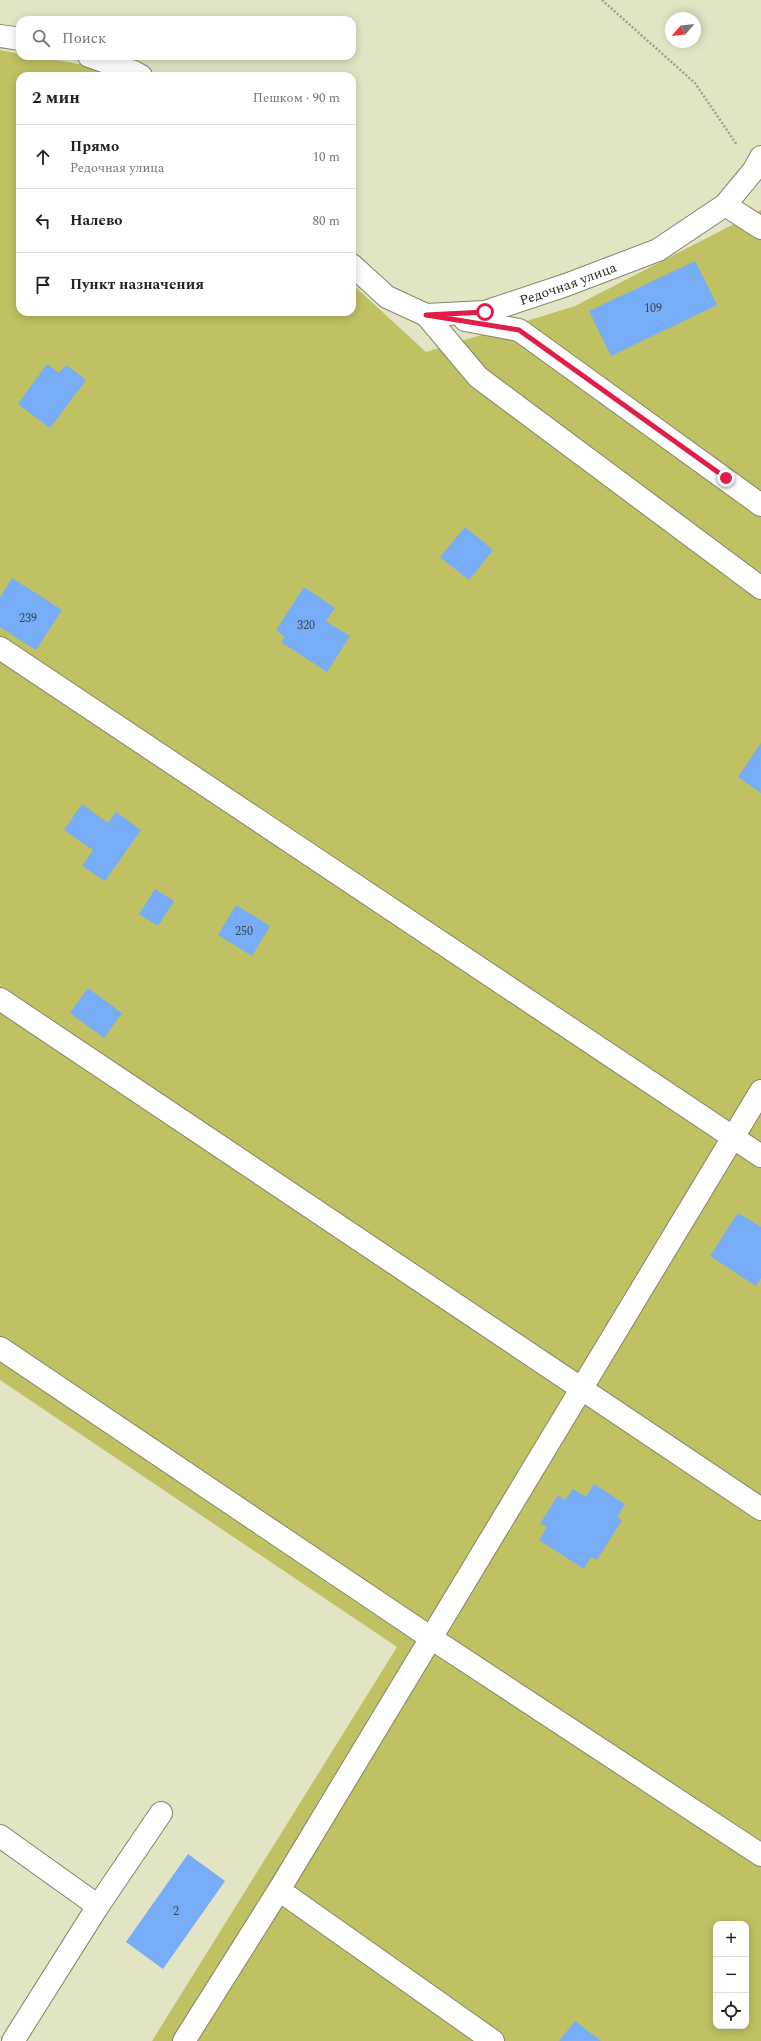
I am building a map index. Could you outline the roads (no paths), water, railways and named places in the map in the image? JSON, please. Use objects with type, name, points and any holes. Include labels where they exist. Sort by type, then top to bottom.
[{"type":"street","points":[[0,36],[16,38]]},
{"type":"street","points":[[100,60],[134,72]]},
{"type":"street","name":"Редочная улица","points":[[356,269],[387,297],[426,315],[485,312],[566,285],[658,250],[725,205],[758,163]]},
{"type":"street","points":[[725,205],[761,228]]},
{"type":"street","points":[[426,315],[519,330],[761,505]]},
{"type":"street","points":[[426,315],[478,376],[761,588]]},
{"type":"street","points":[[0,648],[761,1156]]},
{"type":"street","points":[[0,999],[761,1509]]},
{"type":"street","points":[[184,2041],[279,1890],[761,1091]]},
{"type":"street","points":[[0,1348],[431,1638],[761,1855]]},
{"type":"street","points":[[13,2041],[98,1906],[161,1813]]},
{"type":"street","points":[[0,1836],[98,1906]]},
{"type":"street","points":[[279,1890],[493,2041]]}]
